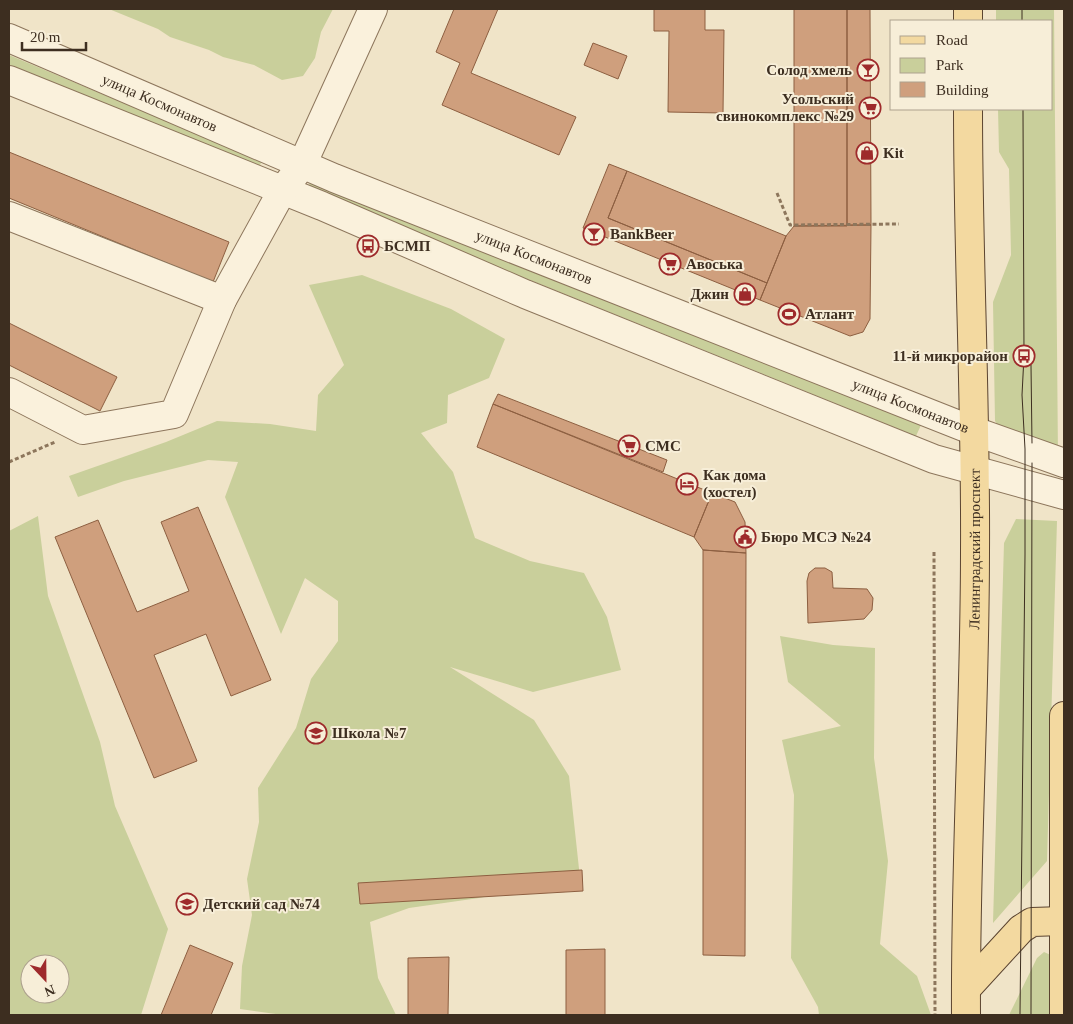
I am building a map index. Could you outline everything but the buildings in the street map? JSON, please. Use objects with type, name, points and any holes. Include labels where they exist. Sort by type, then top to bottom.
[{"type":"main road","name":"Ленинградский проспект","points":[[966,1015],[975,553],[975,470],[968,225],[968,110]]},
{"type":"main road","points":[[1064,716],[1064,1015]]},
{"type":"main road","points":[[966,989],[1021,929],[1032,922],[1063,922]]},
{"type":"street","points":[[9,392],[83,430],[174,414],[222,300],[282,191],[302,164],[373,9]]},
{"type":"street","name":"улица Космонавтов","points":[[9,38],[302,164],[974,431],[1064,463]]},
{"type":"street","points":[[9,80],[282,191],[525,294],[926,456],[1064,495]]},
{"type":"street","points":[[9,216],[222,300]]},
{"type":"path","points":[[777,192],[790,225],[899,224]]},
{"type":"path","points":[[9,462],[83,430]]},
{"type":"path","points":[[934,552],[935,1015]]},
{"type":"green space","points":[[109,9],[333,9],[321,32],[315,58],[303,76],[282,80],[254,65],[223,57],[209,50],[170,37],[158,29]]},
{"type":"green space","points":[[996,9],[1054,9],[1058,458],[1012,445],[995,421],[993,302],[1011,255],[1009,169],[999,152],[998,110],[1053,110],[1053,20],[996,20]]},
{"type":"green space","points":[[9,55],[262,161],[258,169],[9,65]]},
{"type":"green space","points":[[312,178],[921,425],[916,436],[307,190]]},
{"type":"green space","points":[[362,275],[451,309],[505,339],[489,378],[448,395],[447,423],[421,433],[453,472],[475,538],[530,561],[584,573],[607,617],[621,670],[533,692],[450,667],[534,720],[569,776],[580,878],[479,898],[409,908],[370,922],[378,978],[396,1015],[283,1015],[240,1009],[242,966],[252,915],[247,879],[259,822],[258,788],[296,728],[311,679],[338,641],[338,601],[305,578],[281,634],[225,497],[238,462],[208,460],[124,481],[78,497],[69,476],[166,442],[217,421],[270,424],[316,431],[318,395],[344,365],[309,285]]},
{"type":"green space","points":[[38,516],[48,596],[100,742],[115,806],[168,929],[141,1015],[9,1015],[9,531]]},
{"type":"green space","points":[[1016,519],[1057,521],[1047,861],[993,923],[1004,543]]},
{"type":"green space","points":[[780,636],[833,645],[875,648],[874,758],[888,861],[880,944],[917,976],[931,1015],[819,1015],[818,1007],[791,958],[794,795],[782,740],[841,726],[788,682]]},
{"type":"green space","points":[[1044,952],[1053,956],[1053,1015],[1009,1015],[1037,958]]},
{"type":"tram line","points":[[1022,9],[1022,20]]},
{"type":"tram line","points":[[1020,1015],[1025,555],[1025,449],[1022,395],[1024,356],[1023,110]]},
{"type":"tram line","points":[[1031,365],[1032,443]]},
{"type":"tram line","points":[[1031,1015],[1032,463]]},
{"type":"place","name":"Солод хмель","points":[[868,70]]},
{"type":"place","name":"Усольский свинокомплекс №29","points":[[870,108]]},
{"type":"place","name":"Kit","points":[[867,153]]},
{"type":"place","name":"BankBeer","points":[[594,234]]},
{"type":"place","name":"БСМП","points":[[368,246]]},
{"type":"place","name":"Авоська","points":[[670,264]]},
{"type":"place","name":"Джин","points":[[745,294]]},
{"type":"place","name":"Атлант","points":[[789,314]]},
{"type":"place","name":"11-й микрорайон","points":[[1024,356]]},
{"type":"place","name":"СМС","points":[[629,446]]},
{"type":"place","name":"Как дома (хостел)","points":[[687,484]]},
{"type":"place","name":"Бюро МСЭ №24","points":[[745,537]]},
{"type":"place","name":"Школа №7","points":[[316,733]]},
{"type":"place","name":"Детский сад №74","points":[[187,904]]}]
